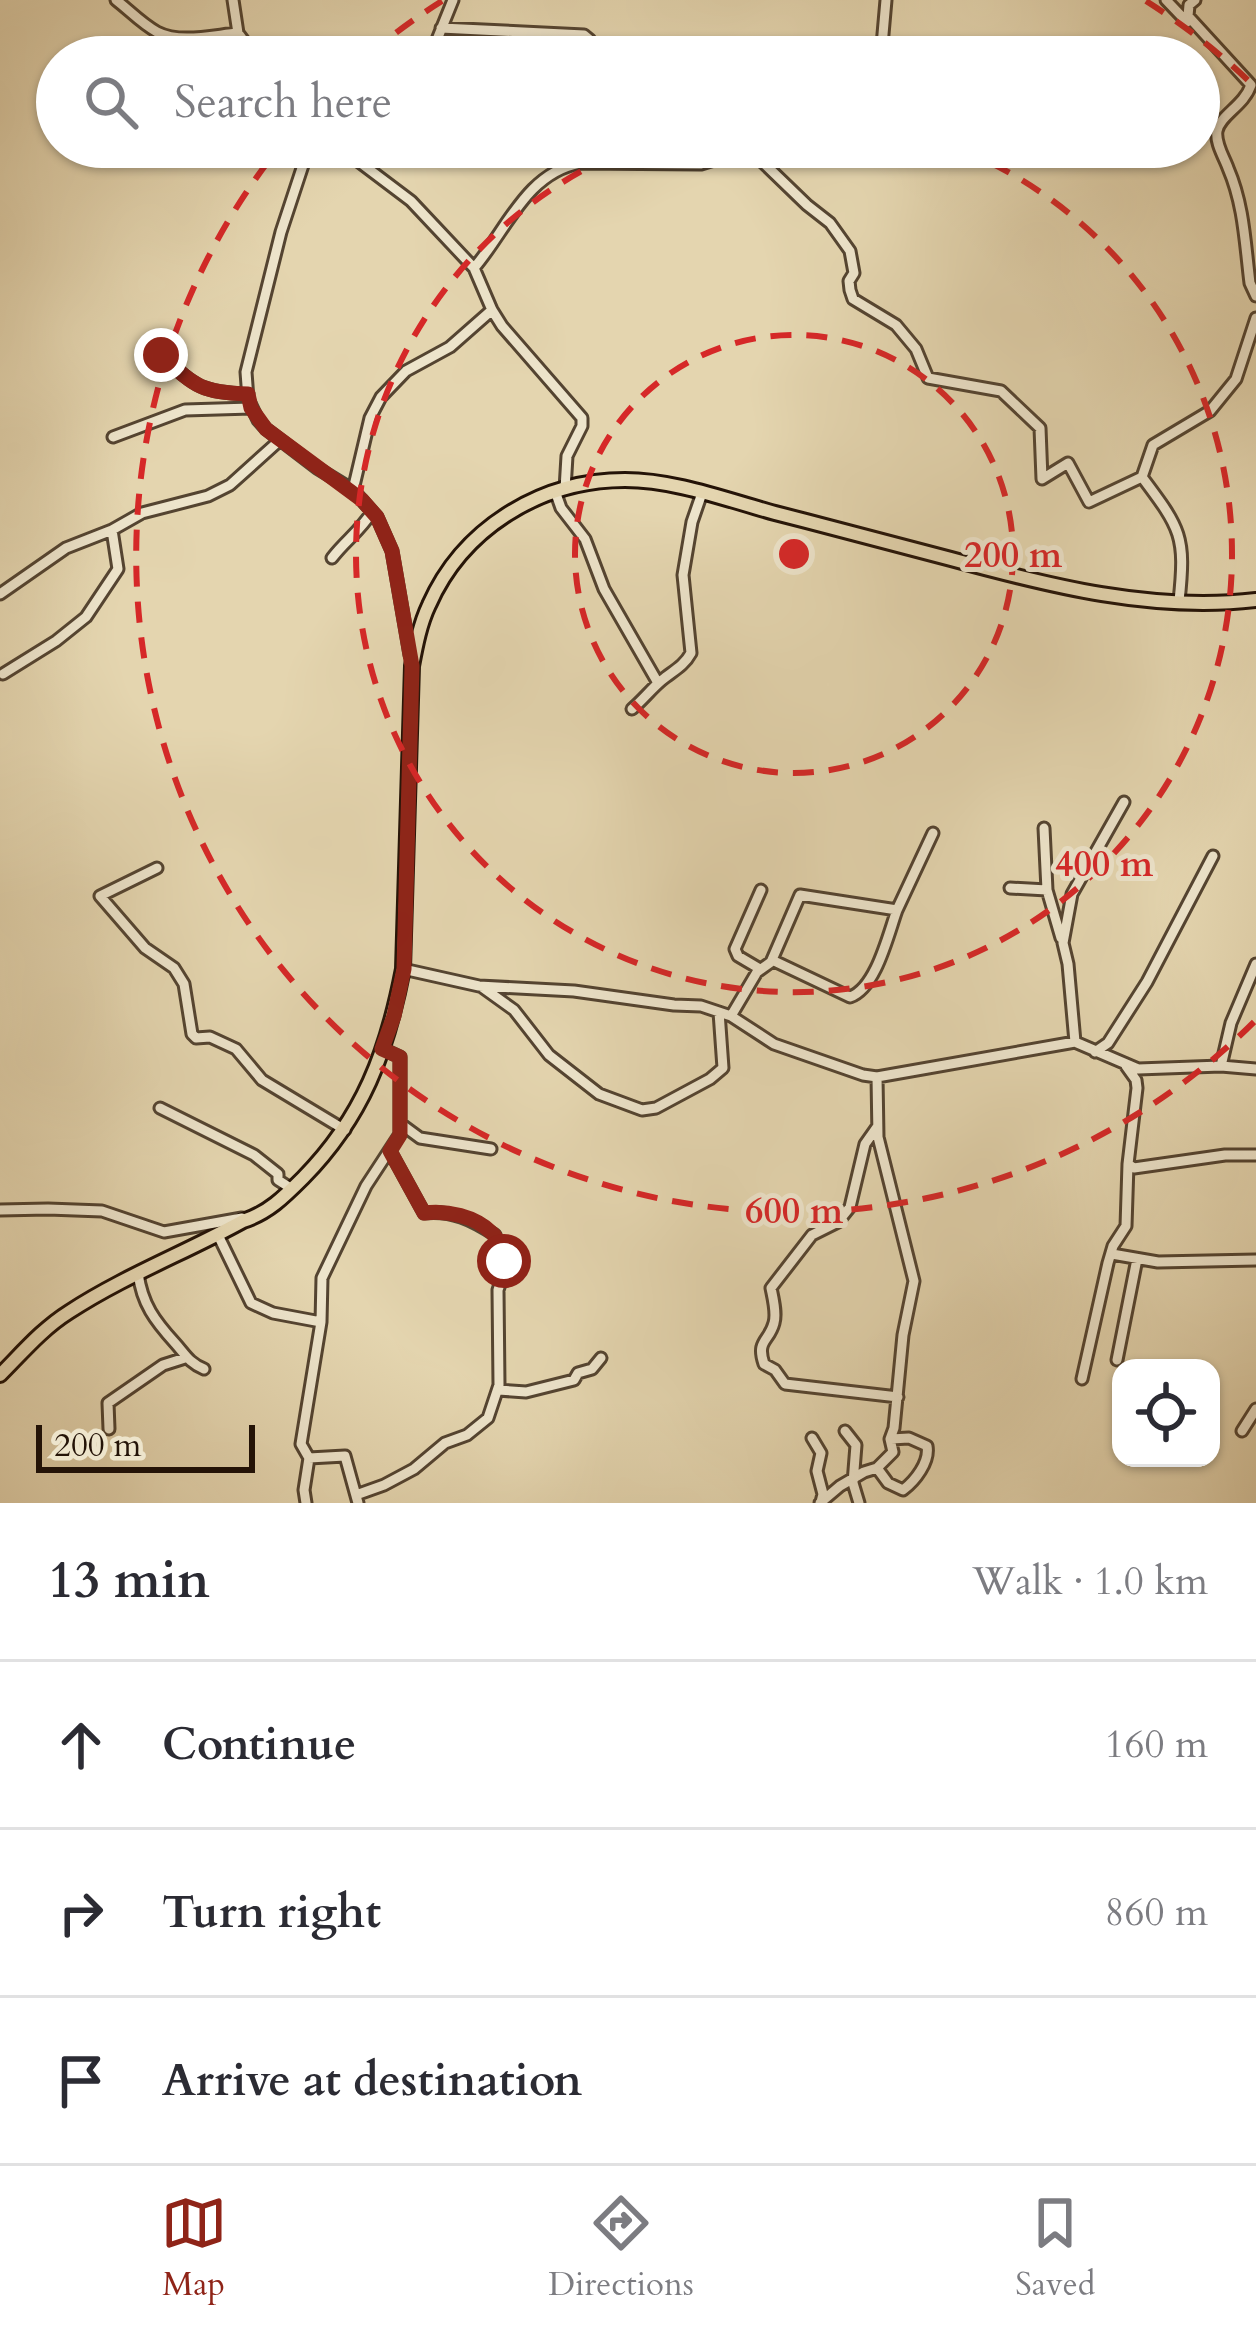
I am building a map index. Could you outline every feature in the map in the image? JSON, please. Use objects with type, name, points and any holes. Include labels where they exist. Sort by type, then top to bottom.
[{"type":"main road","points":[[0,1375],[68,1312],[263,1214],[328,1153],[357,1111],[394,1016],[404,969],[412,666],[419,629],[452,564],[503,517],[560,490],[623,480],[702,493],[1026,579],[1117,596],[1256,600]]},
{"type":"street","points":[[116,0],[169,36]]},
{"type":"street","points":[[232,0],[240,36]]},
{"type":"street","points":[[438,36],[453,0]]},
{"type":"street","points":[[883,36],[886,0]]},
{"type":"street","points":[[1166,0],[1202,36]]},
{"type":"street","points":[[1195,0],[1188,16],[1206,36]]},
{"type":"street","points":[[441,28],[573,36]]},
{"type":"street","points":[[518,32],[518,36]]},
{"type":"street","points":[[204,36],[238,33]]},
{"type":"street","points":[[1220,51],[1251,85]]},
{"type":"street","points":[[1220,54],[1251,85]]},
{"type":"street","points":[[1220,124],[1246,99],[1251,85]]},
{"type":"street","points":[[1220,148],[1240,194],[1250,283],[1256,296]]},
{"type":"street","points":[[303,168],[272,263],[246,372],[251,408],[280,440],[352,490],[377,517],[392,551],[412,666]]},
{"type":"street","points":[[367,168],[411,201],[474,268],[509,335],[582,418],[567,456],[561,508],[584,539],[604,589],[658,683]]},
{"type":"street","points":[[474,268],[527,194],[562,168]]},
{"type":"street","points":[[770,168],[830,223],[850,251],[853,299],[896,325],[916,350],[928,378],[1001,391],[1040,428],[1042,479],[1068,463],[1089,502],[1142,477],[1154,445],[1210,411],[1236,379],[1256,318]]},
{"type":"street","points":[[352,490],[370,418],[381,398],[406,371],[450,347],[492,310]]},
{"type":"street","points":[[161,355],[195,386],[248,394]]},
{"type":"street","points":[[113,436],[185,410],[251,408]]},
{"type":"street","points":[[0,594],[65,548],[142,513],[208,496],[230,485],[280,440]]},
{"type":"street","points":[[1142,477],[1179,533],[1184,556],[1179,601]]},
{"type":"street","points":[[632,709],[691,653],[683,575],[702,493]]},
{"type":"street","points":[[332,557],[372,512]]},
{"type":"street","points":[[3,674],[86,617],[118,569],[112,530]]},
{"type":"street","points":[[1063,943],[1072,894],[1124,802]]},
{"type":"street","points":[[1044,828],[1047,890],[1068,964],[1075,1042]]},
{"type":"street","points":[[772,960],[850,997],[857,996],[880,958],[933,833]]},
{"type":"street","points":[[1095,1052],[1108,1043],[1147,982],[1213,856]]},
{"type":"street","points":[[157,868],[100,896],[145,948],[174,968],[184,984],[192,1034],[236,1048],[262,1080],[345,1130]]},
{"type":"street","points":[[1010,888],[1047,890]]},
{"type":"street","points":[[760,969],[735,949],[761,890]]},
{"type":"street","points":[[479,986],[514,1010],[549,1055],[599,1094],[642,1110],[656,1108],[723,1068],[725,1014],[772,960],[798,897],[803,894],[897,910]]},
{"type":"street","points":[[1221,1066],[1231,1023],[1256,964]]},
{"type":"street","points":[[404,969],[479,986],[701,1006],[725,1014],[774,1044],[877,1077],[1075,1042],[1126,1066],[1147,1070],[1256,1069]]},
{"type":"street","points":[[306,1503],[309,1458],[301,1444],[321,1322],[322,1278],[366,1186],[400,1135],[400,1057],[382,1049]]},
{"type":"street","points":[[1082,1379],[1112,1254],[1126,1226],[1137,1088],[1126,1066]]},
{"type":"street","points":[[820,1503],[856,1476],[877,1468],[893,1452],[890,1439],[914,1270],[877,1127],[877,1077]]},
{"type":"street","points":[[160,1108],[254,1155],[292,1189]]},
{"type":"street","points":[[401,1124],[420,1138],[491,1149]]},
{"type":"street","points":[[877,1127],[865,1144],[850,1207],[838,1222],[812,1235],[772,1288],[774,1324],[760,1354],[785,1384],[898,1397]]},
{"type":"street","points":[[309,1458],[345,1456],[357,1499],[414,1469],[445,1443],[467,1435],[488,1418],[498,1390],[498,1290],[504,1261],[495,1235],[443,1210],[424,1213],[390,1151]]},
{"type":"street","points":[[1128,1164],[1134,1168],[1256,1155]]},
{"type":"street","points":[[0,1210],[102,1211],[164,1232],[263,1214]]},
{"type":"street","points":[[218,1234],[251,1303],[321,1322]]},
{"type":"street","points":[[1112,1254],[1158,1262],[1256,1260]]},
{"type":"street","points":[[1118,1359],[1137,1259]]},
{"type":"street","points":[[138,1273],[145,1304],[185,1358],[204,1370]]},
{"type":"street","points":[[109,1429],[108,1403],[164,1365],[185,1358]]},
{"type":"street","points":[[498,1390],[526,1392],[574,1380],[601,1358]]},
{"type":"street","points":[[1242,1431],[1256,1408]]},
{"type":"street","points":[[845,1431],[856,1445],[854,1483],[859,1503]]},
{"type":"street","points":[[812,1438],[821,1453],[817,1471],[823,1494],[820,1503]]},
{"type":"street","points":[[877,1468],[887,1483],[903,1490],[928,1454],[927,1447],[909,1438],[890,1439]]},
{"type":"route","points":[[161,355],[195,386],[248,394],[251,408],[266,429],[362,500],[377,517],[392,551],[412,666],[404,969],[382,1049],[400,1057],[400,1135],[390,1151],[424,1213],[443,1210],[477,1223],[495,1235],[504,1261]]}]
